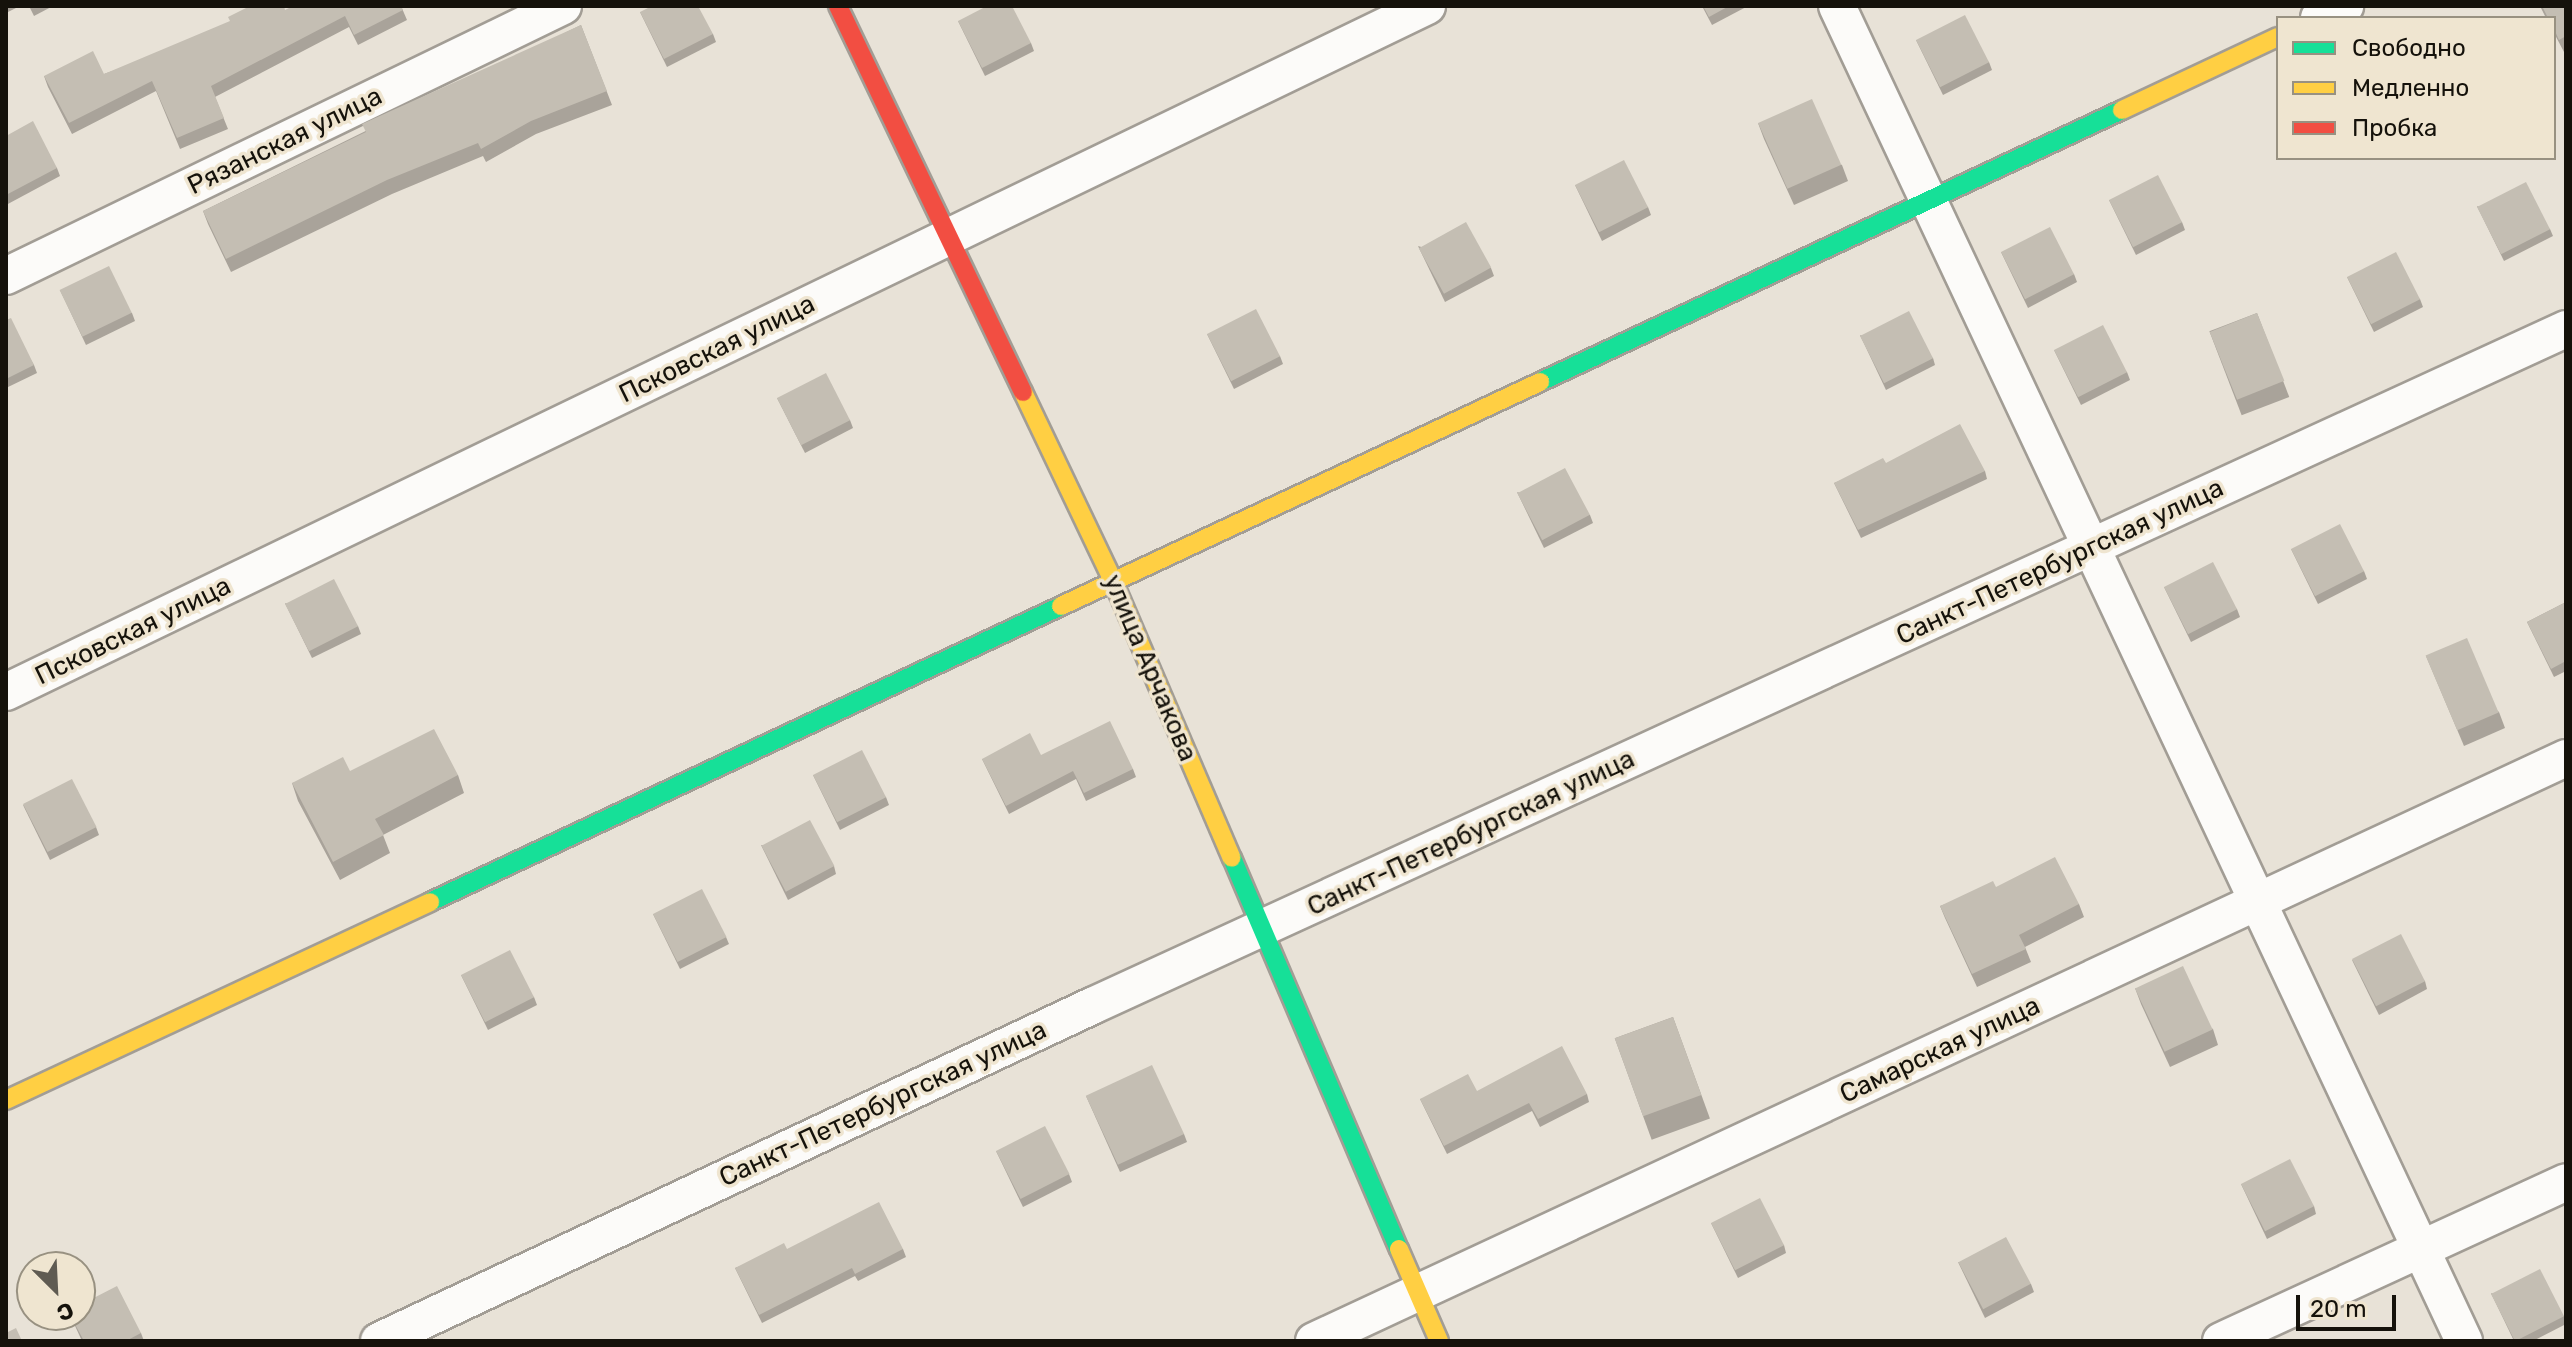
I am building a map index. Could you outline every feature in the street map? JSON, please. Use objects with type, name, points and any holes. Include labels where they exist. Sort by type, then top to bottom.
[{"type":"street","name":"Рязанская улица","points":[[6,276],[563,6]]},
{"type":"street","name":"улица Арчакова","points":[[838,6],[951,236],[1113,581],[1439,1341]]},
{"type":"street","name":"Псковская улица","points":[[6,692],[1427,6]]},
{"type":"street","points":[[1837,6],[2464,1341]]},
{"type":"street","points":[[2323,16],[2345,6]]},
{"type":"street","points":[[6,1100],[2276,38]]},
{"type":"street","name":"Санкт-Петербургская улица","points":[[379,1341],[1261,929],[2566,329]]},
{"type":"street","name":"Самарская улица","points":[[1314,1341],[2566,758]]},
{"type":"street","points":[[2221,1341],[2566,1182]]},
{"type":"building","points":[[250,6],[284,6],[285,10],[293,6],[401,6],[403,10],[354,35],[345,16],[211,86],[224,118],[177,138],[152,81],[69,123],[44,76],[93,51],[104,74],[230,21],[228,17]]},
{"type":"building","points":[[652,6],[698,6],[713,34],[664,59],[640,12]]},
{"type":"building","points":[[987,6],[1012,6],[1031,43],[982,68],[958,21]]},
{"type":"building","points":[[1703,6],[1729,6],[1709,17]]},
{"type":"building","points":[[2542,6],[2566,6],[2566,36],[2559,40],[2556,16],[2547,16]]},
{"type":"building","points":[[1965,15],[1989,62],[1940,87],[1916,40]]},
{"type":"building","points":[[581,25],[607,91],[531,121],[481,149],[478,143],[387,180],[226,259],[203,211],[366,132],[362,124]]},
{"type":"building","points":[[1812,99],[1841,165],[1787,189],[1758,123]]},
{"type":"building","points":[[33,121],[57,168],[6,195],[6,136]]},
{"type":"building","points":[[1624,160],[1648,207],[1599,232],[1575,185]]},
{"type":"building","points":[[2158,175],[2182,222],[2133,247],[2109,200]]},
{"type":"building","points":[[2526,182],[2550,229],[2501,254],[2477,207]]},
{"type":"building","points":[[1466,222],[1491,267],[1444,294],[1419,248]]},
{"type":"building","points":[[2050,227],[2074,274],[2025,299],[2001,252]]},
{"type":"building","points":[[2396,252],[2420,299],[2371,324],[2347,277]]},
{"type":"building","points":[[109,266],[132,313],[82,337],[60,290]]},
{"type":"building","points":[[1256,309],[1280,356],[1231,381],[1207,334]]},
{"type":"building","points":[[1909,311],[1933,358],[1884,383],[1860,336]]},
{"type":"building","points":[[2257,313],[2284,381],[2237,400],[2210,332]]},
{"type":"building","points":[[11,318],[34,365],[6,379],[6,320]]},
{"type":"building","points":[[2103,325],[2127,372],[2078,397],[2054,350]]},
{"type":"building","points":[[826,373],[850,420],[801,445],[777,398]]},
{"type":"building","points":[[1960,424],[1985,471],[1858,530],[1834,483],[1883,458],[1886,463]]},
{"type":"building","points":[[1565,468],[1590,515],[1542,540],[1517,493]]},
{"type":"building","points":[[2340,524],[2364,571],[2315,596],[2291,549]]},
{"type":"building","points":[[2213,562],[2237,609],[2188,634],[2164,587]]},
{"type":"building","points":[[334,579],[358,626],[309,651],[285,604]]},
{"type":"building","points":[[2566,602],[2566,661],[2551,669],[2527,622]]},
{"type":"building","points":[[2467,638],[2499,713],[2457,730],[2426,656]]},
{"type":"building","points":[[1110,721],[1133,769],[1084,793],[1073,771],[1006,806],[982,759],[1030,733],[1041,755]]},
{"type":"building","points":[[434,729],[458,775],[375,819],[384,835],[333,862],[292,783],[343,757],[350,771]]},
{"type":"building","points":[[862,750],[886,797],[837,822],[813,775]]},
{"type":"building","points":[[72,779],[97,827],[48,852],[23,804]]},
{"type":"building","points":[[810,820],[834,866],[786,892],[761,846]]},
{"type":"building","points":[[2055,857],[2079,904],[2019,935],[2026,949],[1972,974],[1940,906],[1993,881],[1996,887]]},
{"type":"building","points":[[702,889],[727,937],[678,962],[653,914]]},
{"type":"building","points":[[2401,934],[2425,981],[2376,1006],[2352,959]]},
{"type":"building","points":[[510,950],[534,997],[485,1022],[461,975]]},
{"type":"building","points":[[2183,966],[2213,1029],[2165,1052],[2135,988]]},
{"type":"building","points":[[1673,1017],[1701,1095],[1643,1116],[1615,1038]]},
{"type":"building","points":[[1562,1046],[1587,1094],[1538,1119],[1529,1103],[1444,1146],[1420,1099],[1468,1074],[1477,1091]]},
{"type":"building","points":[[1152,1065],[1184,1134],[1118,1165],[1086,1096]]},
{"type":"building","points":[[1045,1126],[1070,1174],[1021,1199],[996,1151]]},
{"type":"building","points":[[2290,1159],[2314,1206],[2265,1231],[2241,1184]]},
{"type":"building","points":[[1760,1198],[1784,1245],[1735,1270],[1711,1223]]},
{"type":"building","points":[[879,1202],[903,1249],[855,1274],[852,1268],[759,1315],[735,1268],[784,1243],[787,1249]]},
{"type":"building","points":[[2006,1237],[2031,1284],[1983,1309],[1958,1262]]},
{"type":"building","points":[[2540,1269],[2564,1316],[2515,1341],[2491,1294]]},
{"type":"building","points":[[117,1286],[141,1333],[126,1341],[84,1341],[79,1331],[96,1331],[96,1297]]},
{"type":"building","points":[[16,1328],[22,1341],[6,1341],[6,1333]]},
{"type":"traffic: fast","points":[[1540,382],[2122,110]]},
{"type":"traffic: fast","points":[[430,902],[1061,606]]},
{"type":"traffic: fast","points":[[1232,858],[1399,1249]]},
{"type":"traffic: slow","points":[[2122,110],[2276,38]]},
{"type":"traffic: slow","points":[[1061,606],[1540,382]]},
{"type":"traffic: slow","points":[[1023,392],[1113,581],[1232,858]]},
{"type":"traffic: slow","points":[[6,1100],[430,902]]},
{"type":"traffic: slow","points":[[1399,1249],[1439,1341]]},
{"type":"traffic: jam","points":[[838,6],[1023,392]]}]
